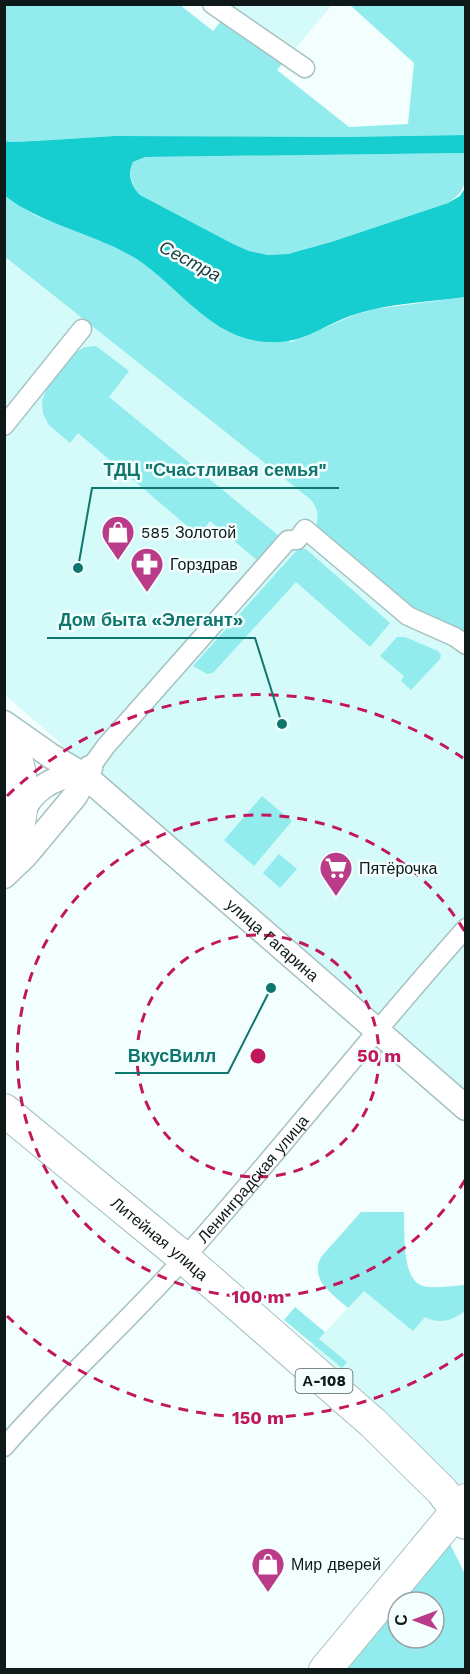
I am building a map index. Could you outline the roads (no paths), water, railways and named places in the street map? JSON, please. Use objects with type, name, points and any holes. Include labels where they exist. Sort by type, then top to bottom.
[{"type":"highway","points":[[4,732],[18,759],[22,802],[11,849],[4,860]]},
{"type":"highway","name":"Литейная улица","points":[[4,1110],[184,1258],[373,1423],[463,1511]]},
{"type":"highway","points":[[325,1670],[463,1511]]},
{"type":"street","points":[[212,4],[305,68]]},
{"type":"street","points":[[7,422],[82,329]]},
{"type":"street","points":[[4,876],[25,856],[75,796],[84,773],[118,732],[288,540],[297,540],[305,529],[408,616],[455,637],[465,645]]},
{"type":"street","name":"улица Гагарина","points":[[4,723],[51,756],[84,773],[465,1108]]},
{"type":"street","points":[[18,825],[27,803],[40,788],[54,779],[84,773]]},
{"type":"street","name":"Ленинградская улица","points":[[4,1447],[184,1258],[465,928]]},
{"type":"water","name":"Сестра","points":[[465,135],[465,153],[145,157],[133,162],[130,171],[131,180],[140,195],[233,244],[249,251],[268,255],[288,254],[331,242],[448,203],[460,196],[465,188],[465,297],[395,305],[367,311],[341,319],[302,337],[281,342],[247,339],[228,331],[210,320],[162,278],[128,254],[34,214],[5,196],[5,141],[115,136]]},
{"type":"place","name":"585 Золотой","points":[[118,561]]},
{"type":"place","name":"ТДЦ \"Счастливая семья\"","points":[[78,568]]},
{"type":"place","name":"Горздрав","points":[[147,593]]},
{"type":"place","name":"Дом быта «Элегант»","points":[[282,724]]},
{"type":"place","name":"Пятёрочка","points":[[336,897]]},
{"type":"place","name":"ВкусВилл","points":[[271,988]]},
{"type":"place","name":"Мир дверей","points":[[268,1593]]}]
